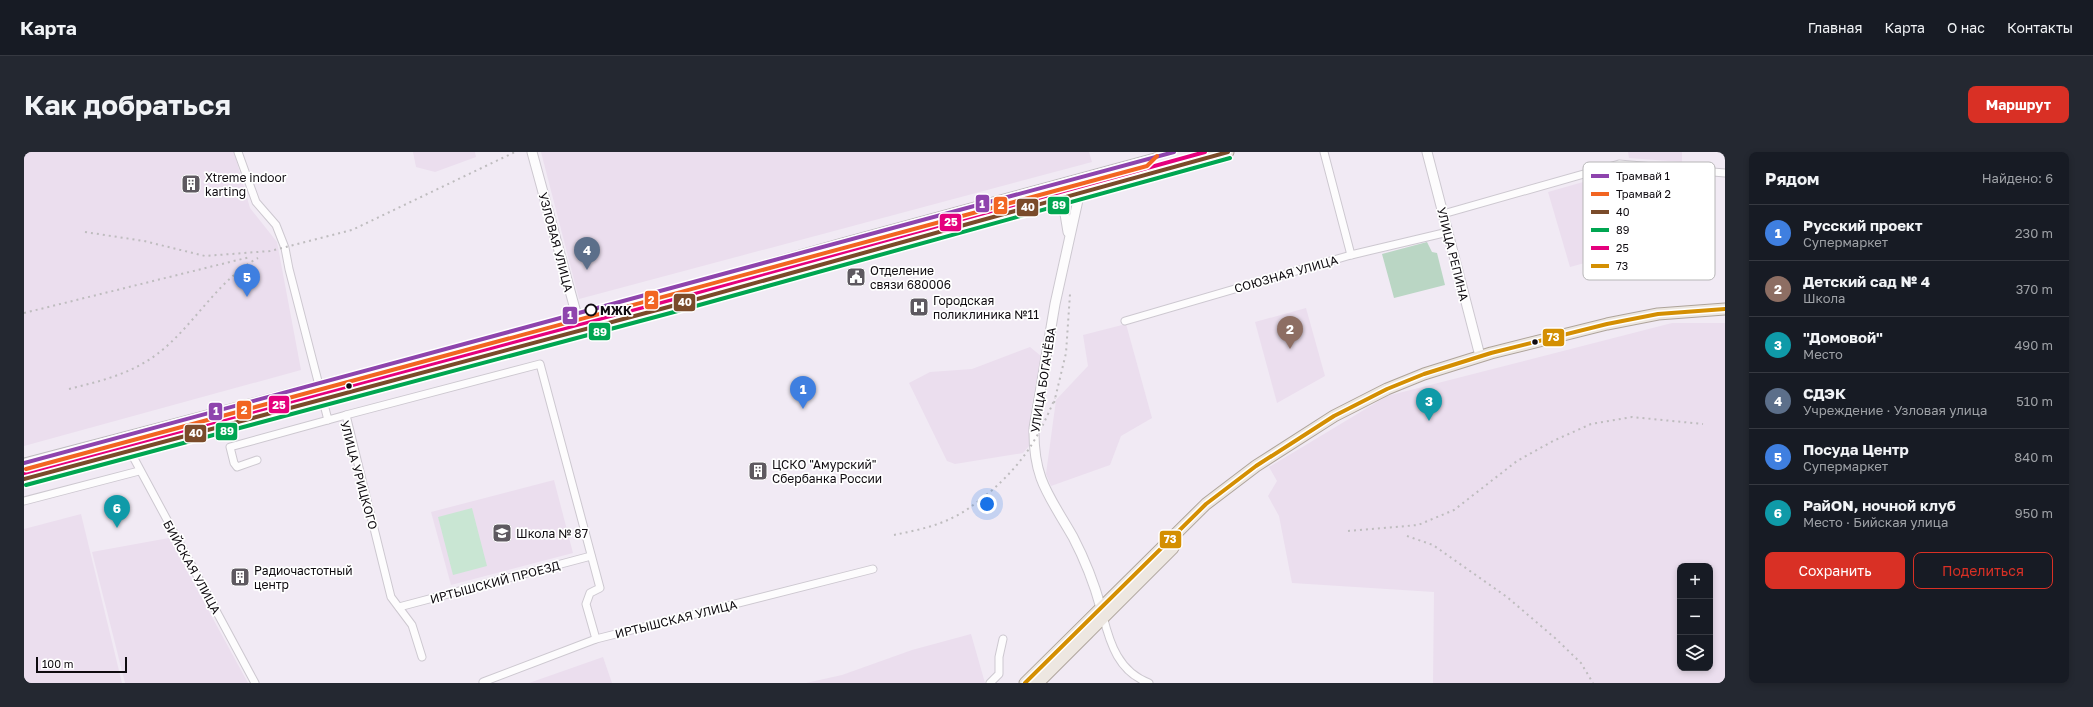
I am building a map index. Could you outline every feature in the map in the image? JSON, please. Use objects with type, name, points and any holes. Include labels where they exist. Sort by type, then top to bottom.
[{"type":"main road","points":[[24,479],[581,331],[900,244],[1028,205],[1228,152]]},
{"type":"main road","points":[[1038,683],[1102,613],[1206,504],[1236,480],[1282,448],[1334,416],[1387,389],[1424,374],[1480,356],[1629,320],[1691,310],[1725,309]]},
{"type":"main road","points":[[1025,683],[1102,613]]},
{"type":"street","name":"УЛИЦА УРИЦКОГО","points":[[238,152],[256,202],[276,225],[285,248],[288,268],[328,420],[346,415],[391,597],[412,625],[422,657]]},
{"type":"street","name":"УЗЛОВАЯ УЛИЦА","points":[[532,152],[581,331]]},
{"type":"street","points":[[1324,152],[1351,255]]},
{"type":"street","name":"УЛИЦА РЕПИНА","points":[[1427,152],[1480,356]]},
{"type":"street","points":[[1715,172],[1725,173]]},
{"type":"street","points":[[1443,214],[1583,174]]},
{"type":"street","name":"УЛИЦА БОГАЧЁВА","points":[[1080,191],[1069,235],[1034,428],[1035,462],[1045,491],[1073,538],[1091,574],[1111,645],[1127,670],[1149,683]]},
{"type":"street","points":[[1028,205],[1060,207],[1065,214],[1069,235]]},
{"type":"street","name":"СОЮЗНАЯ УЛИЦА","points":[[1125,321],[1351,255],[1448,232]]},
{"type":"street","points":[[346,415],[540,364],[600,588],[590,593],[586,604],[596,639]]},
{"type":"street","points":[[257,460],[237,466],[234,463],[230,447],[328,420]]},
{"type":"street","name":"БИЙСКАЯ УЛИЦА","points":[[130,450],[139,471],[255,683]]},
{"type":"street","points":[[24,501],[139,471]]},
{"type":"street","name":"ИРТЫШСКИЙ ПРОЕЗД","points":[[399,608],[591,556]]},
{"type":"street","name":"ИРТЫШСКАЯ УЛИЦА","points":[[483,682],[596,639],[873,569]]},
{"type":"street","points":[[990,683],[998,674],[999,657],[1003,639]]},
{"type":"shaded area","points":[[24,152],[234,152],[250,208],[277,242],[301,370],[24,446]]},
{"type":"shaded area","points":[[413,152],[475,152],[476,157],[435,172],[416,167]]},
{"type":"shaded area","points":[[541,152],[1089,152],[1092,162],[579,299]]},
{"type":"shaded area","points":[[1628,152],[1682,152],[1682,162],[1629,158]]},
{"type":"shaded area","points":[[1583,182],[1583,263],[1570,267],[1548,192]]},
{"type":"shaded area","points":[[1306,308],[1325,376],[1277,403],[1255,322]]},
{"type":"shaded area","points":[[1672,323],[1725,323],[1725,683],[1433,683],[1434,592],[1292,583],[1279,516],[1268,496],[1277,481],[1269,467],[1387,396]]},
{"type":"shaded area","points":[[1126,324],[1152,418],[1121,436],[1110,465],[1051,486],[1046,474],[1056,400],[1088,366],[1083,335]]},
{"type":"shaded area","points":[[1030,347],[1041,356],[1031,409],[1029,446],[1023,453],[955,464],[947,461],[909,383],[930,372],[972,369]]},
{"type":"shaded area","name":"Школа № 87","points":[[554,480],[573,553],[451,585],[431,512]]},
{"type":"shaded area","points":[[81,514],[122,683],[24,683],[24,529]]},
{"type":"shaded area","points":[[169,538],[248,683],[125,683],[92,552]]},
{"type":"shaded area","points":[[971,634],[985,683],[806,683],[842,675],[912,650]]},
{"type":"shaded area","points":[[603,657],[612,683],[529,683]]},
{"type":"green space","points":[[1427,242],[1432,252],[1437,253],[1445,285],[1394,298],[1382,254]]},
{"type":"green space","points":[[472,508],[487,566],[453,575],[438,517]]},
{"type":"tram line","points":[[24,458],[588,310],[838,239],[1158,152]]},
{"type":"tram line","name":"1","points":[[24,463],[1174,152]]},
{"type":"tram line","name":"2","points":[[26,469],[1147,166],[1157,156]]},
{"type":"railway","points":[[85,232],[144,241],[205,256],[270,251],[352,230],[515,152]]},
{"type":"railway","points":[[24,313],[250,257]]},
{"type":"railway","points":[[69,389],[121,374],[157,354],[179,334],[221,287],[245,266],[258,258]]},
{"type":"railway","points":[[1054,403],[1066,353],[1070,294]]},
{"type":"railway","points":[[894,535],[938,524],[957,516],[990,492],[1012,471],[1028,450],[1036,438],[1055,398]]},
{"type":"railway","points":[[1348,531],[1418,525],[1454,510],[1517,461],[1553,441],[1591,424],[1632,417],[1703,424]]},
{"type":"railway","points":[[1407,536],[1433,545],[1507,597],[1555,638],[1581,663],[1593,683]]},
{"type":"transit line","name":"25","points":[[24,473],[670,300],[1205,152]]},
{"type":"transit line","name":"40","points":[[24,479],[672,306],[1228,152]]},
{"type":"transit line","name":"89","points":[[26,485],[674,312],[1230,158]]},
{"type":"transit line","name":"73","points":[[1025,683],[1206,504],[1256,466],[1334,416],[1387,389],[1424,374],[1491,353],[1607,324],[1658,314],[1725,309]]},
{"type":"place","name":"Xtreme indoor karting","points":[[191,184]]},
{"type":"place","name":"СДЭК","points":[[587,270]]},
{"type":"place","name":"Отделение связи 680006","points":[[856,277]]},
{"type":"place","name":"Посуда Центр","points":[[247,297]]},
{"type":"place","name":"Городская поликлиника №11","points":[[919,307]]},
{"type":"place","name":"МЖК","points":[[591,310]]},
{"type":"place","name":"Детский сад № 4","points":[[1290,349]]},
{"type":"place","name":"Русский проект","points":[[803,409]]},
{"type":"place","name":"\"Домовой\"","points":[[1429,421]]},
{"type":"place","name":"ЦСКО \"Амурский\" Сбербанка России","points":[[758,471]]},
{"type":"place","name":"РайON, ночной клуб","points":[[117,528]]},
{"type":"place","name":"Школа № 87","points":[[502,533]]},
{"type":"place","name":"Радиочастотный центр","points":[[240,577]]}]
